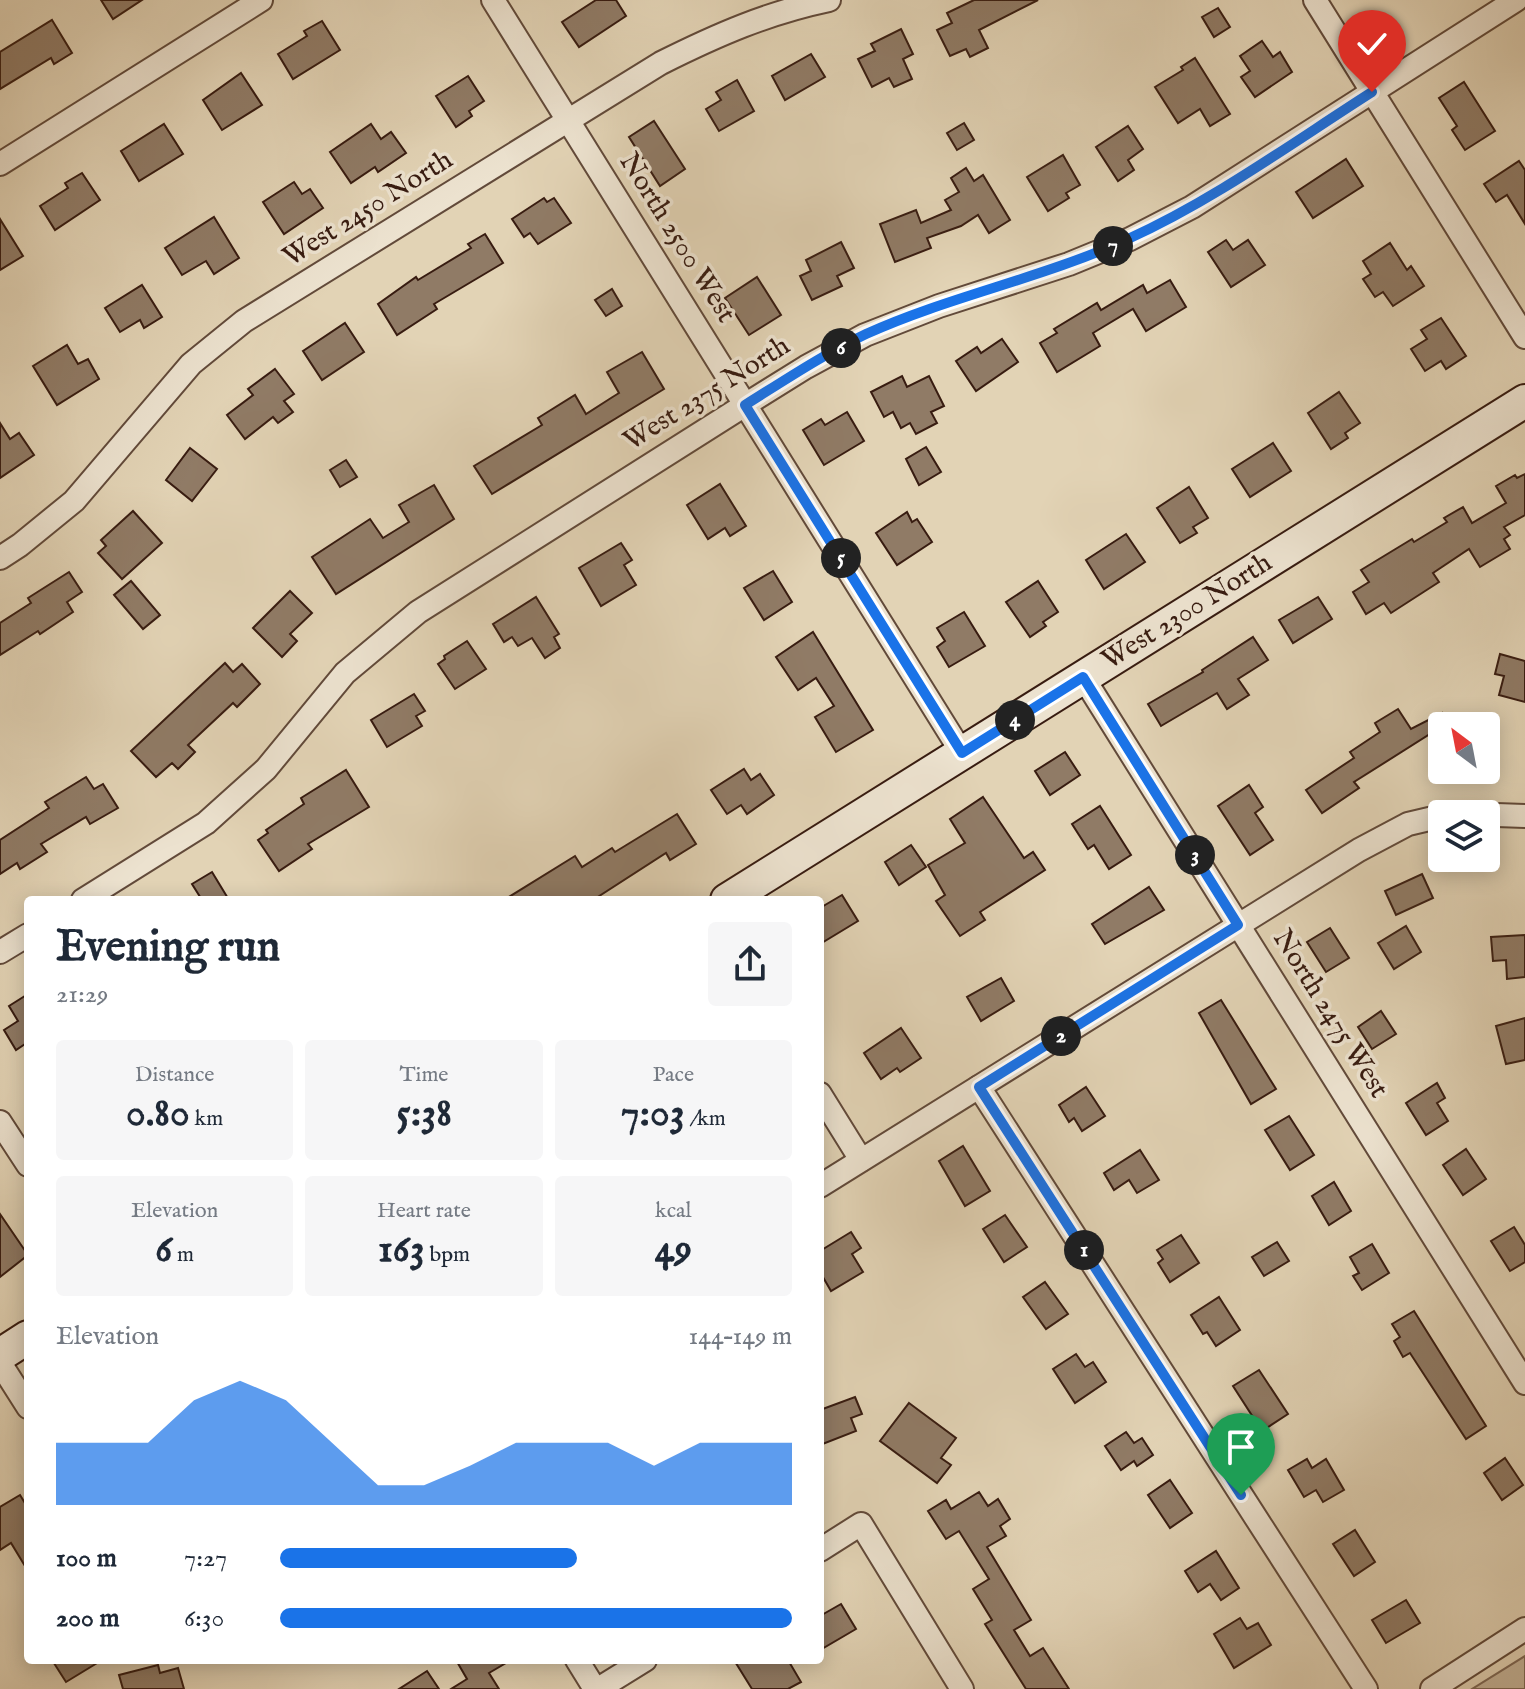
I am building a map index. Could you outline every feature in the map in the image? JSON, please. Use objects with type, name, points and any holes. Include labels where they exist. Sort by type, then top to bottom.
[{"type":"street","points":[[0,164],[261,0]]},
{"type":"street","name":"North 2500 West","points":[[493,0],[962,753]]},
{"type":"street","name":"West 2450 North","points":[[0,558],[74,501],[191,364],[244,321],[661,63],[722,33],[782,10],[829,0]]},
{"type":"street","points":[[1315,0],[1525,337]]},
{"type":"street","name":"West 2375 North","points":[[89,896],[206,823],[266,769],[345,673],[418,612],[745,405],[865,335],[939,306],[1069,264],[1130,239],[1192,207],[1516,0]]},
{"type":"street","name":"West 2300 North","points":[[733,896],[1525,401]]},
{"type":"street","name":"North 2475 West","points":[[1083,677],[1525,1383]]},
{"type":"street","points":[[1500,815],[1525,816]]},
{"type":"street","points":[[824,1183],[1359,850],[1408,824],[1428,819]]},
{"type":"street","points":[[0,952],[24,937]]},
{"type":"street","points":[[979,1087],[1366,1689]]},
{"type":"street","points":[[824,1100],[861,1160]]},
{"type":"street","points":[[0,1122],[24,1159]]},
{"type":"street","points":[[0,1355],[24,1340]]},
{"type":"street","points":[[0,1363],[24,1401]]},
{"type":"street","points":[[824,1547],[861,1524],[962,1689]]},
{"type":"street","points":[[1432,1689],[1525,1629]]},
{"type":"street","points":[[580,1664],[597,1689],[638,1664]]},
{"type":"shaded area","points":[[1525,1656],[1525,1689],[1472,1689]]},
{"type":"building","points":[[101,0],[142,0],[113,19]]},
{"type":"building","points":[[596,0],[616,0],[626,16],[579,47],[562,22]]},
{"type":"building","points":[[974,0],[1038,0],[979,30],[988,48],[970,57],[966,49],[950,56],[937,30],[952,23],[947,13]]},
{"type":"building","points":[[1218,8],[1230,27],[1214,37],[1202,17]]},
{"type":"building","points":[[52,20],[72,53],[54,64],[51,58],[0,89],[0,52]]},
{"type":"building","points":[[322,21],[340,50],[293,79],[278,54],[307,36],[304,31]]},
{"type":"building","points":[[901,29],[913,54],[903,59],[912,79],[894,87],[889,78],[872,87],[858,59],[875,51],[871,44]]},
{"type":"building","points":[[1262,41],[1273,57],[1280,52],[1292,72],[1255,97],[1241,77],[1250,71],[1240,56]]},
{"type":"building","points":[[811,54],[825,77],[785,100],[772,76]]},
{"type":"building","points":[[1195,58],[1230,114],[1210,126],[1200,109],[1178,123],[1155,87],[1183,70],[1181,67]]},
{"type":"building","points":[[241,73],[262,105],[222,130],[203,100]]},
{"type":"building","points":[[468,76],[484,101],[469,111],[472,116],[456,127],[436,96]]},
{"type":"building","points":[[737,80],[754,111],[719,131],[706,109],[721,100],[716,92]]},
{"type":"building","points":[[1464,82],[1495,131],[1465,150],[1452,130],[1457,126],[1439,98]]},
{"type":"building","points":[[654,121],[685,169],[660,186],[629,137]]},
{"type":"building","points":[[964,123],[974,140],[957,150],[947,133]]},
{"type":"building","points":[[164,124],[183,154],[139,181],[121,151]]},
{"type":"building","points":[[371,124],[381,139],[391,132],[406,153],[378,172],[375,167],[351,183],[330,152]]},
{"type":"building","points":[[1128,126],[1143,149],[1128,160],[1134,170],[1118,181],[1096,147]]},
{"type":"building","points":[[1063,155],[1080,185],[1066,193],[1069,198],[1048,211],[1027,177]]},
{"type":"building","points":[[1346,159],[1363,186],[1313,218],[1296,192]]},
{"type":"building","points":[[1519,161],[1525,170],[1525,224],[1507,195],[1496,202],[1484,184]]},
{"type":"building","points":[[966,168],[974,181],[983,175],[1010,220],[989,233],[978,215],[961,226],[927,238],[931,248],[895,262],[880,224],[916,210],[921,223],[951,210],[945,200],[959,192],[951,178]]},
{"type":"building","points":[[82,173],[100,200],[55,230],[40,206],[68,188],[65,183]]},
{"type":"building","points":[[294,182],[302,194],[310,189],[323,208],[284,234],[263,202]]},
{"type":"building","points":[[544,198],[547,202],[554,198],[571,223],[538,244],[530,233],[524,237],[512,219]]},
{"type":"building","points":[[214,217],[239,258],[214,274],[206,261],[182,275],[165,248]]},
{"type":"building","points":[[0,219],[23,256],[0,270]]},
{"type":"building","points":[[485,234],[503,263],[434,304],[437,309],[397,335],[378,304],[416,277],[418,280],[471,248],[468,244]]},
{"type":"building","points":[[1226,240],[1233,250],[1248,240],[1265,265],[1231,287],[1208,252]]},
{"type":"building","points":[[841,242],[854,268],[837,276],[842,286],[812,300],[800,276],[811,271],[806,260]]},
{"type":"building","points":[[1390,243],[1407,270],[1411,266],[1424,286],[1393,306],[1383,292],[1375,297],[1363,279],[1371,274],[1363,261]]},
{"type":"building","points":[[757,277],[781,315],[749,335],[725,298]]},
{"type":"building","points":[[1170,280],[1186,307],[1146,331],[1133,309],[1093,333],[1100,346],[1057,372],[1040,343],[1057,333],[1054,329],[1097,303],[1101,310],[1143,285],[1147,293]]},
{"type":"building","points":[[142,285],[162,317],[144,328],[140,320],[120,332],[105,308]]},
{"type":"building","points":[[612,289],[622,306],[606,316],[595,300]]},
{"type":"building","points":[[1441,318],[1466,356],[1446,369],[1441,361],[1425,371],[1411,349],[1427,339],[1421,330]]},
{"type":"building","points":[[345,323],[364,352],[322,380],[303,351]]},
{"type":"building","points":[[1002,339],[1018,362],[976,391],[956,361],[977,347],[981,353]]},
{"type":"building","points":[[67,345],[78,364],[88,359],[99,379],[57,405],[33,366]]},
{"type":"building","points":[[642,352],[664,389],[492,494],[474,466],[542,425],[538,418],[575,395],[586,414],[619,393],[607,372]]},
{"type":"building","points":[[275,369],[294,394],[284,401],[293,412],[278,423],[273,417],[245,439],[227,415],[253,395],[248,389]]},
{"type":"building","points":[[902,376],[907,387],[929,376],[944,406],[931,412],[937,423],[916,434],[910,423],[901,428],[893,412],[884,417],[871,392]]},
{"type":"building","points":[[1339,392],[1360,423],[1345,433],[1348,438],[1331,449],[1308,413]]},
{"type":"building","points":[[847,412],[864,441],[824,465],[803,430],[821,419],[825,425]]},
{"type":"building","points":[[0,423],[10,439],[19,433],[34,455],[0,478]]},
{"type":"building","points":[[1273,443],[1291,471],[1250,497],[1232,469]]},
{"type":"building","points":[[926,447],[941,472],[919,485],[906,459]]},
{"type":"building","points":[[190,448],[217,469],[192,501],[166,480]]},
{"type":"building","points":[[346,460],[357,477],[340,487],[330,470]]},
{"type":"building","points":[[1525,474],[1525,515],[1504,527],[1510,535],[1504,539],[1510,549],[1480,567],[1469,549],[1433,573],[1439,582],[1391,613],[1384,603],[1366,614],[1353,592],[1369,582],[1361,570],[1447,522],[1444,518],[1463,507],[1472,523],[1506,503],[1496,486],[1515,475],[1517,478]]},
{"type":"building","points":[[720,484],[746,526],[730,536],[725,528],[708,539],[687,505]]},
{"type":"building","points":[[434,485],[454,519],[336,594],[312,557],[370,519],[383,538],[409,522],[399,505]]},
{"type":"building","points":[[1189,487],[1208,518],[1193,527],[1197,533],[1180,543],[1157,508]]},
{"type":"building","points":[[133,511],[162,543],[122,579],[98,553],[106,546],[101,540]]},
{"type":"building","points":[[907,512],[912,522],[917,519],[932,542],[897,565],[876,533]]},
{"type":"building","points":[[1126,534],[1145,562],[1104,589],[1086,560]]},
{"type":"building","points":[[621,543],[632,560],[624,565],[636,585],[601,606],[579,568]]},
{"type":"building","points":[[773,571],[792,602],[764,620],[744,588]]},
{"type":"building","points":[[69,572],[82,592],[67,602],[73,612],[0,655],[0,623],[31,603],[28,598]]},
{"type":"building","points":[[131,581],[160,615],[143,629],[114,595]]},
{"type":"building","points":[[1038,581],[1058,612],[1043,622],[1046,626],[1030,637],[1006,602]]},
{"type":"building","points":[[290,591],[312,613],[290,634],[297,641],[282,657],[253,628]]},
{"type":"building","points":[[536,597],[559,634],[554,637],[560,648],[545,658],[532,638],[518,646],[512,637],[504,642],[493,624]]},
{"type":"building","points":[[1318,597],[1332,619],[1293,643],[1279,620]]},
{"type":"building","points":[[964,612],[985,646],[949,667],[937,647],[945,641],[937,628]]},
{"type":"building","points":[[813,632],[873,730],[836,752],[815,717],[834,706],[816,678],[798,690],[776,657]]},
{"type":"building","points":[[1253,637],[1268,660],[1238,679],[1249,695],[1227,709],[1217,693],[1161,726],[1148,704],[1203,672]]},
{"type":"building","points":[[467,641],[486,669],[455,689],[438,664],[445,659],[444,656]]},
{"type":"building","points":[[1500,654],[1525,661],[1525,702],[1499,695],[1504,676],[1495,674]]},
{"type":"building","points":[[225,663],[233,672],[242,664],[260,684],[237,707],[233,703],[188,745],[195,752],[178,769],[172,763],[156,777],[131,751]]},
{"type":"building","points":[[414,694],[425,711],[416,716],[422,726],[387,747],[371,720]]},
{"type":"building","points":[[1398,709],[1411,729],[1428,720],[1428,735],[1354,782],[1359,788],[1322,813],[1306,790],[1354,758],[1350,752],[1380,732],[1375,723]]},
{"type":"building","points":[[1065,752],[1080,775],[1050,795],[1035,771]]},
{"type":"building","points":[[744,769],[751,780],[760,774],[774,795],[747,814],[741,805],[727,814],[711,790]]},
{"type":"building","points":[[346,770],[369,807],[308,844],[312,849],[279,871],[258,840],[268,833],[266,830],[304,804],[301,798]]},
{"type":"building","points":[[86,777],[94,789],[103,784],[118,808],[90,824],[86,817],[41,844],[47,852],[20,869],[17,863],[0,874],[0,840],[49,808],[45,802]]},
{"type":"building","points":[[1249,785],[1263,807],[1255,813],[1273,840],[1250,855],[1218,806]]},
{"type":"building","points":[[983,797],[1024,858],[1033,852],[1045,870],[980,912],[985,920],[960,936],[936,901],[945,895],[928,865],[965,843],[950,819]]},
{"type":"building","points":[[1100,806],[1131,855],[1109,869],[1094,845],[1088,849],[1072,824]]},
{"type":"building","points":[[677,814],[696,844],[670,860],[666,853],[599,896],[510,896],[575,856],[582,867],[612,848],[615,852]]},
{"type":"building","points":[[911,845],[926,867],[899,885],[885,862]]},
{"type":"building","points":[[212,872],[227,896],[200,896],[192,884]]},
{"type":"building","points":[[1422,874],[1433,898],[1396,915],[1385,891]]},
{"type":"building","points":[[1149,887],[1164,910],[1105,944],[1092,924]]},
{"type":"building","points":[[842,895],[858,921],[824,942],[824,906]]},
{"type":"building","points":[[1406,926],[1421,952],[1394,969],[1378,943]]},
{"type":"building","points":[[1330,928],[1349,958],[1326,972],[1307,942]]},
{"type":"building","points":[[1525,935],[1525,977],[1507,979],[1506,960],[1493,961],[1491,937]]},
{"type":"building","points":[[1001,978],[1014,1001],[981,1021],[967,997]]},
{"type":"building","points":[[24,997],[24,1045],[16,1050],[4,1030],[18,1021],[9,1006]]},
{"type":"building","points":[[1221,1000],[1276,1089],[1251,1104],[1199,1013]]},
{"type":"building","points":[[1381,1011],[1396,1034],[1372,1049],[1358,1027]]},
{"type":"building","points":[[1525,1018],[1525,1060],[1506,1064],[1496,1026]]},
{"type":"building","points":[[901,1028],[921,1058],[900,1072],[897,1068],[881,1079],[864,1053]]},
{"type":"building","points":[[1437,1083],[1445,1098],[1437,1103],[1448,1121],[1426,1135],[1406,1103]]},
{"type":"building","points":[[1086,1087],[1105,1116],[1082,1131],[1074,1118],[1069,1122],[1059,1105]]},
{"type":"building","points":[[1289,1116],[1314,1155],[1290,1170],[1265,1130]]},
{"type":"building","points":[[963,1146],[990,1191],[965,1206],[939,1161]]},
{"type":"building","points":[[1466,1149],[1486,1179],[1463,1195],[1443,1165]]},
{"type":"building","points":[[1140,1150],[1159,1180],[1137,1193],[1129,1180],[1114,1190],[1104,1173]]},
{"type":"building","points":[[1334,1182],[1351,1211],[1329,1225],[1312,1196]]},
{"type":"building","points":[[0,1214],[24,1249],[24,1258],[0,1277]]},
{"type":"building","points":[[1005,1215],[1027,1247],[1004,1262],[983,1229]]},
{"type":"building","points":[[1514,1227],[1525,1245],[1525,1262],[1510,1271],[1491,1241]]},
{"type":"building","points":[[851,1232],[861,1248],[852,1254],[863,1272],[831,1291],[824,1279],[824,1249]]},
{"type":"building","points":[[1181,1235],[1199,1263],[1170,1282],[1158,1263],[1163,1259],[1157,1250]]},
{"type":"building","points":[[1277,1242],[1289,1261],[1264,1276],[1252,1257]]},
{"type":"building","points":[[1372,1244],[1389,1273],[1362,1290],[1353,1276],[1359,1273],[1350,1257]]},
{"type":"building","points":[[1045,1282],[1068,1314],[1046,1329],[1023,1297]]},
{"type":"building","points":[[1219,1297],[1240,1330],[1216,1346],[1207,1332],[1203,1334],[1191,1315]]},
{"type":"building","points":[[1414,1311],[1486,1426],[1466,1439],[1410,1353],[1403,1357],[1394,1341],[1400,1337],[1392,1324]]},
{"type":"building","points":[[1076,1354],[1085,1367],[1093,1362],[1106,1382],[1075,1403],[1053,1369]]},
{"type":"building","points":[[1259,1370],[1288,1414],[1262,1431],[1233,1386]]},
{"type":"building","points":[[855,1397],[862,1414],[851,1418],[856,1431],[824,1443],[824,1409]]},
{"type":"building","points":[[909,1403],[956,1438],[941,1458],[951,1465],[937,1483],[880,1441]]},
{"type":"building","points":[[1126,1432],[1134,1443],[1142,1438],[1153,1455],[1137,1466],[1134,1461],[1121,1470],[1105,1446]]},
{"type":"building","points":[[1505,1458],[1523,1485],[1502,1500],[1484,1473]]},
{"type":"building","points":[[1307,1459],[1312,1468],[1326,1459],[1344,1490],[1323,1502],[1316,1490],[1304,1497],[1288,1470]]},
{"type":"building","points":[[1170,1480],[1192,1513],[1170,1528],[1148,1495]]},
{"type":"building","points":[[979,1492],[988,1506],[998,1499],[1010,1519],[1000,1526],[1006,1536],[987,1547],[1031,1620],[1014,1630],[1030,1656],[1043,1648],[1069,1689],[1026,1689],[985,1624],[992,1620],[973,1589],[989,1579],[959,1531],[946,1539],[928,1511],[946,1500],[951,1509]]},
{"type":"building","points":[[20,1495],[24,1502],[24,1564],[11,1543],[0,1550],[0,1507]]},
{"type":"building","points":[[1355,1530],[1375,1562],[1354,1576],[1333,1544]]},
{"type":"building","points":[[1216,1551],[1239,1588],[1221,1600],[1210,1584],[1198,1592],[1185,1571]]},
{"type":"building","points":[[1406,1600],[1420,1623],[1386,1643],[1372,1620]]},
{"type":"building","points":[[841,1604],[856,1629],[824,1648],[824,1614]]},
{"type":"building","points":[[1240,1618],[1247,1629],[1258,1623],[1271,1645],[1234,1668],[1214,1634]]},
{"type":"building","points":[[55,1664],[95,1664],[66,1682]]},
{"type":"building","points":[[458,1664],[504,1664],[489,1673],[499,1689],[451,1689],[467,1679]]},
{"type":"building","points":[[736,1664],[790,1664],[801,1682],[788,1689],[752,1689]]},
{"type":"building","points":[[158,1665],[160,1673],[178,1668],[184,1689],[123,1689],[119,1675]]},
{"type":"building","points":[[427,1671],[439,1689],[399,1689]]},
{"type":"route","points":[[1241,1495],[979,1087],[1238,925],[1083,677],[962,753],[745,405],[865,335],[939,306],[1069,264],[1130,239],[1192,207],[1372,92]]}]
